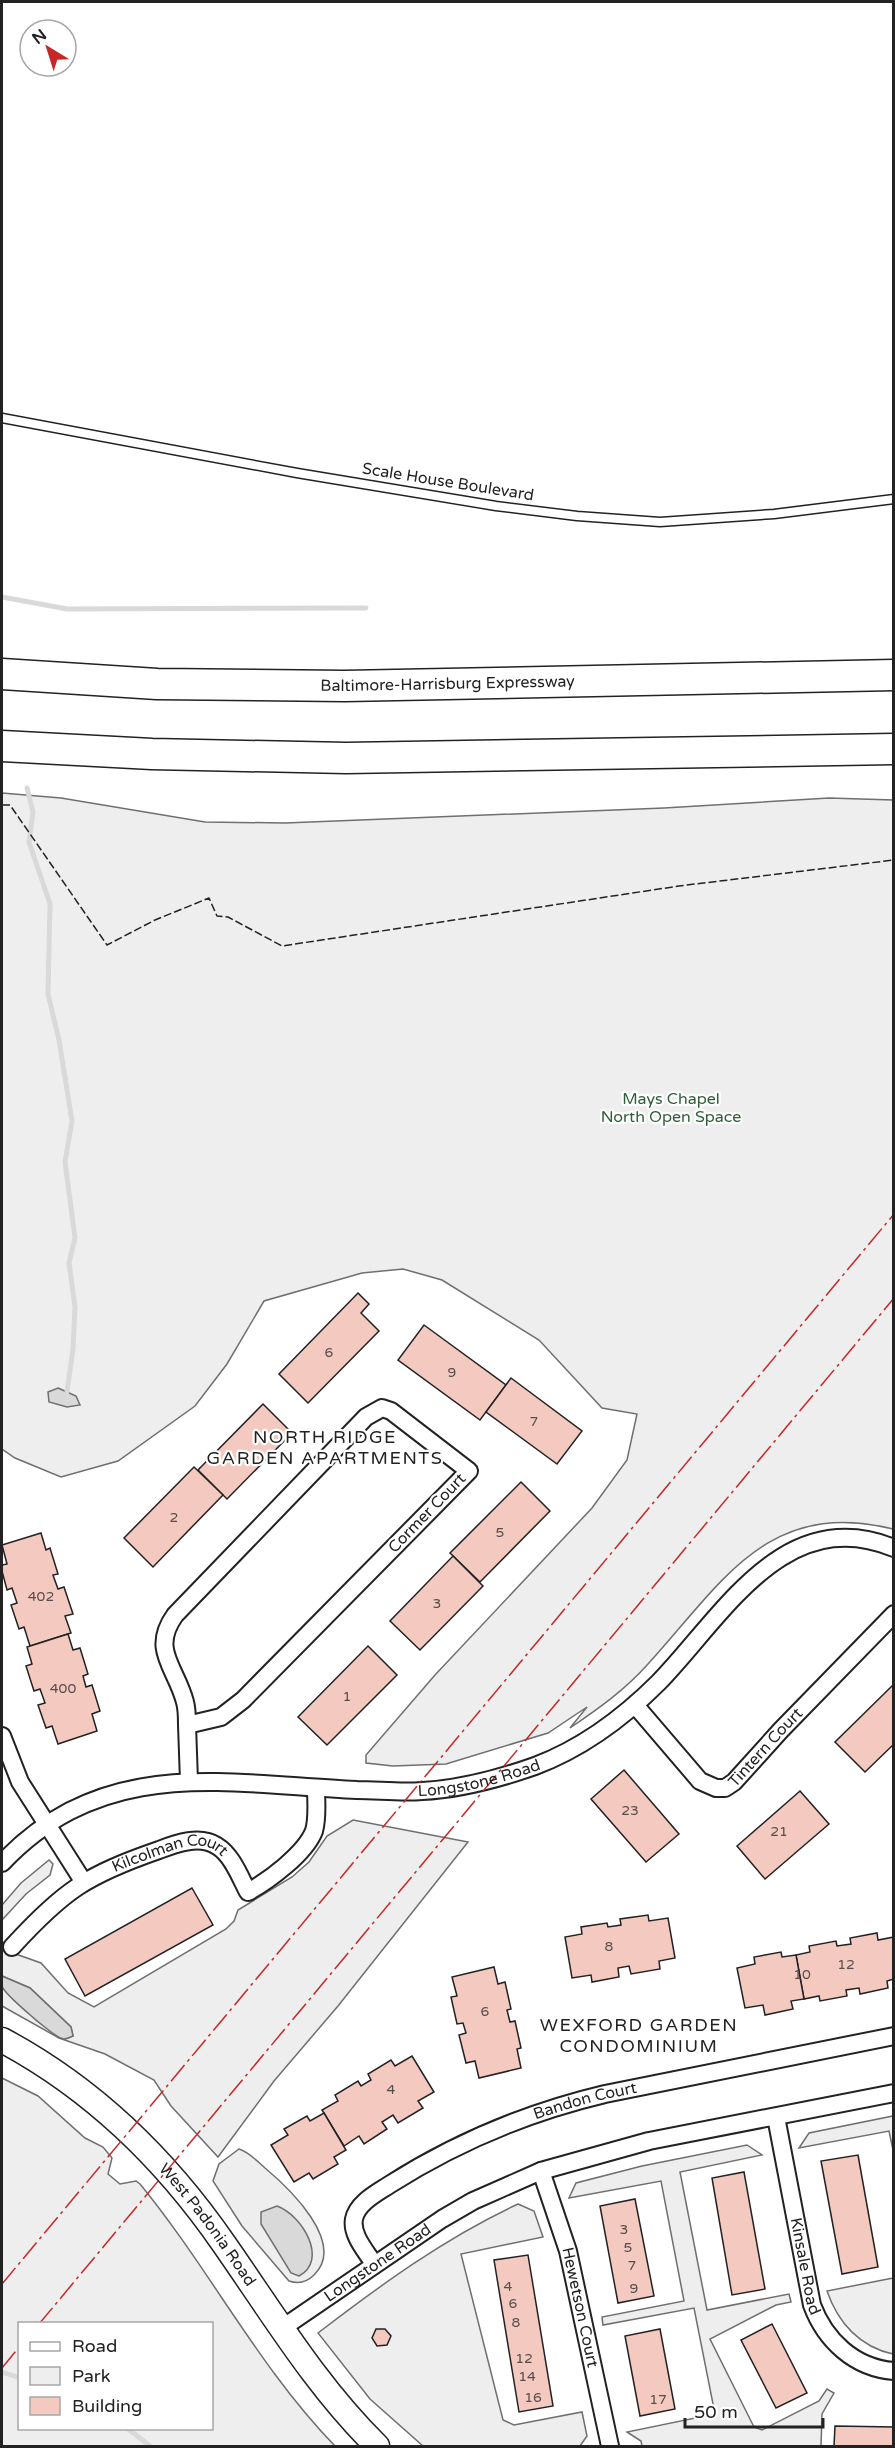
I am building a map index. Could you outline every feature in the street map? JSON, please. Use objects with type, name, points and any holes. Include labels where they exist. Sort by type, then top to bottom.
[{"type":"highway","name":"Baltimore-Harrisburg Expressway","points":[[2,674],[158,684],[345,686],[894,675]]},
{"type":"highway","points":[[2,746],[152,754],[346,758],[894,749]]},
{"type":"main road","name":"West Padonia Road","points":[[2,2040],[31,2055],[68,2081],[144,2146],[217,2234],[316,2379],[377,2446]]},
{"type":"street","name":"Cormer Court","points":[[187,1725],[221,1717],[243,1700],[469,1471],[391,1411],[382,1408],[366,1417],[183,1606],[166,1628],[163,1640],[165,1654],[185,1702],[189,1781]]},
{"type":"street","name":"Longstone Road","points":[[2,1863],[46,1825],[81,1804],[110,1793],[146,1785],[189,1781],[419,1792],[462,1788],[503,1778],[583,1744],[635,1705],[745,1585],[765,1567],[791,1551],[814,1541],[837,1538],[865,1539],[894,1548]]},
{"type":"street","name":"Tintern Court","points":[[635,1705],[700,1781],[707,1786],[724,1788],[734,1782],[781,1730],[894,1614]]},
{"type":"street","points":[[2,1736],[11,1764],[46,1825],[83,1881]]},
{"type":"street","name":"Kilcolman Court","points":[[12,1947],[45,1911],[83,1881],[108,1868],[177,1843],[206,1842],[218,1847],[228,1856],[248,1892],[276,1874],[313,1833],[316,1819],[316,1788]]},
{"type":"street","name":"Bandon Court","points":[[374,2264],[353,2228],[354,2217],[360,2207],[411,2171],[489,2132],[605,2094],[894,2036]]},
{"type":"street","name":"Longstone Road","points":[[281,2329],[374,2264],[473,2202],[541,2171],[649,2141],[894,2093]]},
{"type":"street","name":"Kinsale Road","points":[[776,2117],[812,2305],[817,2319],[826,2334],[852,2358],[870,2366],[894,2371]]},
{"type":"street","name":"Hewetson Court","points":[[541,2171],[568,2251],[610,2446]]},
{"type":"lane","name":"Scale House Boulevard","points":[[2,417],[297,473],[496,506],[577,516],[660,522],[774,514],[894,499]]},
{"type":"green space","name":"Mays Chapel North Open Space","points":[[2,793],[61,798],[205,822],[285,823],[664,808],[829,798],[893,800],[893,1529],[849,1523],[812,1526],[780,1537],[751,1555],[725,1578],[630,1682],[611,1699],[570,1728],[587,1707],[548,1733],[446,1764],[393,1766],[366,1763],[366,1755],[435,1675],[592,1508],[627,1460],[637,1414],[602,1408],[539,1340],[442,1280],[403,1269],[362,1273],[264,1301],[227,1364],[195,1406],[118,1461],[61,1477],[15,1458],[2,1449]]},
{"type":"green space","points":[[353,1820],[468,1842],[338,2006],[274,2081],[218,2157],[171,2106],[154,2080],[105,2054],[59,2038],[2,2006],[2,1987],[37,2021],[64,2039],[73,2036],[71,2027],[30,1988],[2,1976],[2,1941],[13,1953],[41,1963],[68,1993],[94,2007],[226,1929],[234,1921],[238,1910],[292,1877],[309,1862],[327,1836]]},
{"type":"green space","points":[[49,1860],[53,1864],[50,1875],[26,1894],[2,1920],[2,1905],[21,1883]]},
{"type":"green space","points":[[2,2078],[38,2096],[85,2138],[103,2147],[112,2158],[108,2174],[120,2184],[136,2181],[140,2184],[189,2249],[282,2384],[335,2446],[2,2446]]},
{"type":"green space","points":[[893,2116],[893,2150],[889,2131],[799,2148],[809,2133]]},
{"type":"green space","points":[[747,2145],[762,2155],[680,2172],[707,2310],[789,2294],[791,2302],[776,2305],[710,2339],[754,2427],[762,2430],[819,2401],[827,2389],[834,2393],[822,2414],[821,2446],[642,2446],[641,2441],[627,2432],[715,2414],[694,2308],[603,2325],[602,2317],[684,2301],[661,2181],[569,2198],[576,2183],[642,2166]]},
{"type":"green space","points":[[239,2149],[253,2157],[300,2202],[319,2232],[324,2248],[322,2262],[314,2275],[305,2281],[289,2281],[242,2226],[213,2181],[219,2164]]},
{"type":"green space","points":[[518,2204],[534,2211],[543,2237],[461,2254],[503,2420],[514,2425],[582,2412],[587,2436],[580,2446],[423,2446],[370,2399],[318,2333],[415,2263],[491,2217]]},
{"type":"green space","points":[[894,2278],[893,2354],[870,2346],[852,2332],[837,2313],[827,2291]]},
{"type":"shaded area","points":[[58,1388],[76,1396],[80,1405],[67,1407],[49,1402],[48,1392]]},
{"type":"shaded area","points":[[2,1976],[30,1988],[71,2027],[73,2036],[64,2039],[51,2032],[11,1998],[2,1985]]},
{"type":"shaded area","points":[[277,2206],[295,2218],[309,2238],[312,2260],[308,2269],[299,2276],[291,2273],[261,2224],[261,2212]]},
{"type":"building","points":[[358,1293],[369,1304],[361,1313],[379,1331],[308,1403],[279,1374]]},
{"type":"building","points":[[424,1325],[506,1385],[480,1420],[398,1360]]},
{"type":"building","points":[[511,1378],[582,1431],[557,1464],[486,1412]]},
{"type":"building","points":[[263,1404],[292,1433],[227,1499],[198,1470]]},
{"type":"building","points":[[194,1467],[223,1495],[153,1567],[124,1538]]},
{"type":"building","points":[[521,1482],[550,1511],[480,1582],[450,1553]]},
{"type":"building","points":[[41,1533],[46,1550],[50,1548],[58,1574],[53,1575],[58,1589],[64,1587],[73,1614],[65,1616],[71,1633],[30,1646],[24,1627],[19,1629],[11,1605],[17,1603],[12,1588],[7,1590],[2,1571],[2,1565],[7,1564],[2,1545]]},
{"type":"building","points":[[453,1556],[483,1586],[420,1650],[390,1621]]},
{"type":"building","points":[[68,1634],[73,1650],[80,1648],[88,1674],[83,1676],[86,1687],[92,1685],[100,1711],[92,1714],[97,1731],[58,1744],[52,1726],[46,1728],[38,1705],[45,1703],[40,1689],[34,1691],[26,1666],[32,1664],[27,1647]]},
{"type":"building","points":[[368,1646],[397,1675],[327,1745],[298,1717]]},
{"type":"building","points":[[894,1684],[894,1744],[865,1772],[835,1742]]},
{"type":"building","points":[[624,1770],[679,1834],[646,1862],[591,1799]]},
{"type":"building","points":[[800,1791],[829,1824],[765,1879],[737,1846]]},
{"type":"building","points":[[192,1888],[213,1925],[85,1996],[65,1959]]},
{"type":"building","points":[[648,1915],[649,1921],[668,1918],[675,1958],[659,1961],[660,1969],[631,1974],[629,1966],[618,1968],[619,1977],[592,1982],[591,1975],[572,1978],[565,1937],[582,1934],[581,1927],[607,1923],[608,1927],[621,1925],[620,1919]]},
{"type":"building","points":[[877,1933],[878,1940],[894,1937],[894,1979],[887,1981],[888,1988],[860,1994],[859,1988],[846,1990],[847,1996],[820,2001],[819,1996],[804,1999],[796,1955],[810,1952],[809,1946],[836,1941],[837,1946],[851,1944],[850,1938]]},
{"type":"building","points":[[781,1952],[782,1957],[796,1955],[804,1999],[791,2001],[793,2009],[765,2015],[763,2005],[745,2008],[737,1968],[755,1964],[754,1957]]},
{"type":"building","points":[[494,1967],[498,1984],[505,1982],[511,2009],[507,2010],[510,2022],[515,2021],[521,2048],[517,2049],[521,2068],[479,2078],[475,2061],[466,2063],[459,2035],[466,2033],[463,2023],[457,2024],[451,1997],[457,1996],[452,1977]]},
{"type":"building","points":[[412,2056],[434,2092],[418,2101],[423,2108],[398,2123],[393,2115],[382,2122],[387,2129],[364,2144],[359,2136],[344,2146],[322,2110],[338,2101],[335,2095],[358,2081],[361,2086],[371,2080],[368,2074],[391,2060],[395,2066]]},
{"type":"building","points":[[324,2113],[346,2150],[334,2157],[338,2164],[313,2179],[309,2173],[294,2182],[271,2145],[288,2135],[284,2129],[307,2116],[310,2121]]},
{"type":"building","points":[[858,2155],[878,2267],[842,2274],[821,2161]]},
{"type":"building","points":[[744,2172],[765,2289],[732,2295],[712,2178]]},
{"type":"building","points":[[635,2199],[654,2296],[618,2303],[600,2206]]},
{"type":"building","points":[[528,2255],[553,2406],[519,2412],[494,2260]]},
{"type":"building","points":[[772,2324],[807,2393],[776,2408],[741,2340]]},
{"type":"building","points":[[376,2329],[385,2329],[391,2336],[387,2345],[377,2346],[372,2338]]},
{"type":"building","points":[[660,2329],[675,2409],[640,2416],[625,2336]]},
{"type":"building","points":[[835,2426],[894,2427],[894,2446],[834,2446]]},
{"type":"waterway","points":[[2,597],[67,609],[366,608]]},
{"type":"waterway","points":[[27,788],[33,812],[29,842],[50,904],[48,994],[59,1040],[72,1121],[65,1162],[75,1238],[69,1263],[75,1307],[73,1349],[67,1392]]},
{"type":"waterway","points":[[2,2372],[18,2377]]},
{"type":"waterway","points":[[130,2430],[150,2446]]},
{"type":"fence","points":[[2,805],[10,805],[107,945],[155,920],[209,898],[217,916],[228,917],[282,946],[679,886],[894,860]]},
{"type":"power","points":[[2,2284],[894,1214]]},
{"type":"power","points":[[41,2322],[894,1298]]},
{"type":"power","points":[[2,2368],[18,2348]]},
{"type":"district","name":"NORTH RIDGE GARDEN APARTMENTS","points":[[325,1447]]},
{"type":"district","name":"WEXFORD GARDEN CONDOMINIUM","points":[[639,2035]]}]
